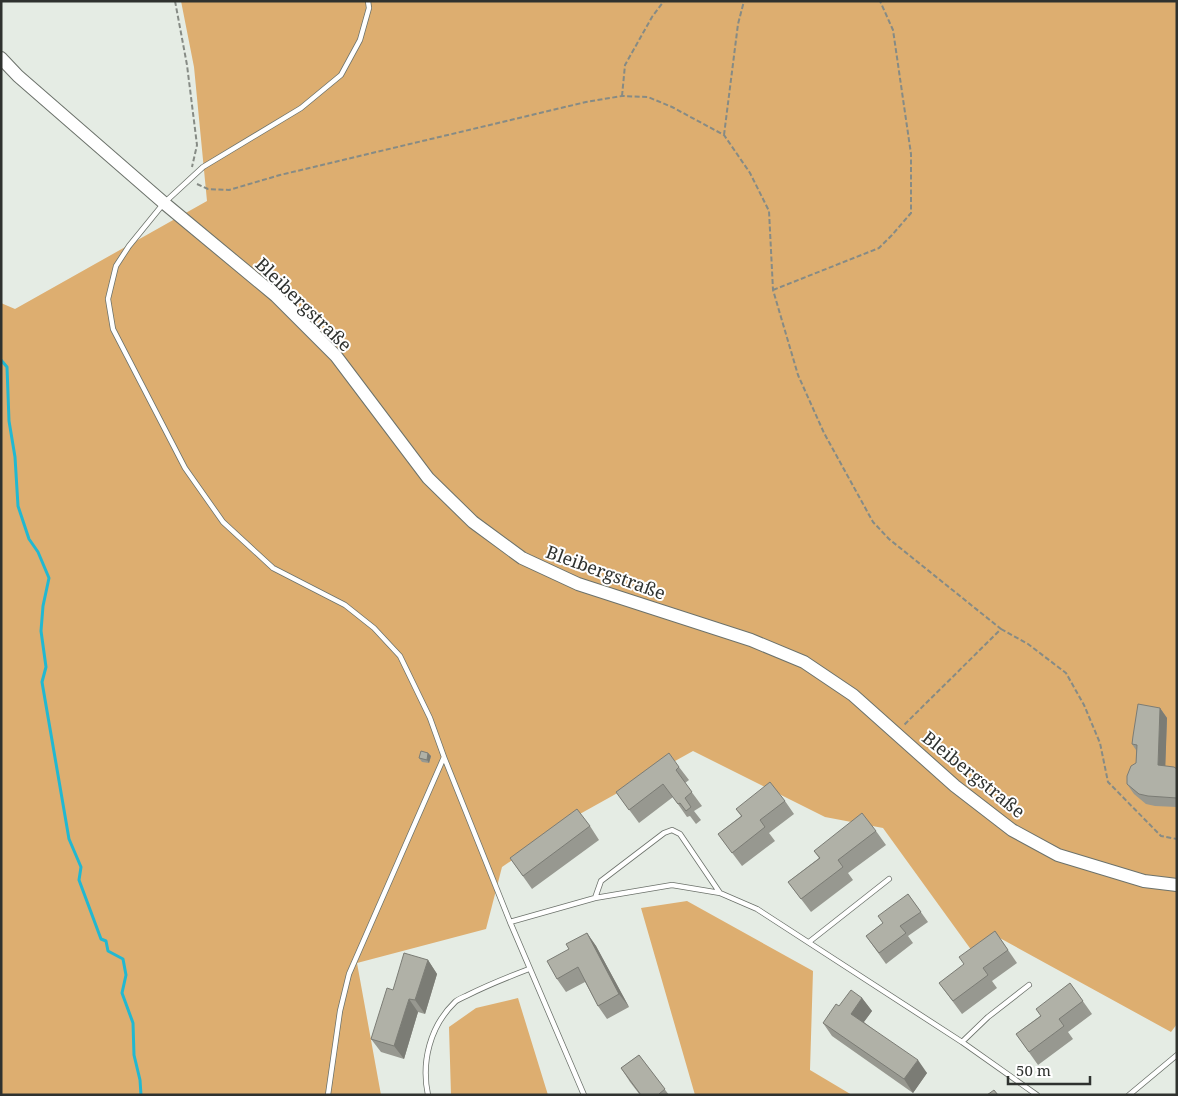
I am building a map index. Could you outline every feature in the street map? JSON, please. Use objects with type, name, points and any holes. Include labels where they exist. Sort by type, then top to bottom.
[{"type":"street","name":"Bleibergstraße","points":[[1,58],[18,76],[164,203],[276,296],[336,356],[428,478],[473,522],[522,558],[578,584],[751,640],[804,662],[853,695],[954,786],[1012,830],[1058,855],[1144,881],[1177,885]]},
{"type":"lane","points":[[368,1],[369,8],[360,40],[341,75],[301,108],[202,167],[164,203],[129,246],[116,266],[108,298],[112,329],[185,468],[224,522],[273,568],[345,606],[374,628],[400,656],[430,718],[529,969],[584,1095]]},
{"type":"lane","points":[[328,1095],[340,1011],[349,974],[444,757]]},
{"type":"lane","points":[[596,898],[601,882],[664,833],[672,830],[680,834],[720,893]]},
{"type":"lane","points":[[809,942],[890,879]]},
{"type":"lane","points":[[510,922],[596,898],[672,885],[720,893],[757,909],[809,942],[962,1042],[1037,1095]]},
{"type":"lane","points":[[428,1095],[424,1078],[428,1046],[438,1025],[455,1001],[529,969]]},
{"type":"lane","points":[[962,1042],[988,1016],[1029,985]]},
{"type":"lane","points":[[1129,1095],[1177,1055]]},
{"type":"path","points":[[175,1],[187,65],[197,145],[189,180],[208,190],[229,190],[280,175],[524,116],[622,96],[648,97],[672,107],[724,135],[750,173],[769,211],[773,290],[798,375],[824,433],[873,522],[889,538],[1001,629],[1028,644],[1066,673],[1084,705],[1100,743],[1108,782],[1161,836],[1177,839]]},
{"type":"path","points":[[622,96],[625,65],[652,17],[664,1]]},
{"type":"path","points":[[724,135],[738,24],[744,1]]},
{"type":"path","points":[[773,290],[879,248],[911,213],[911,154],[893,30],[880,1]]},
{"type":"path","points":[[896,733],[1001,629]]},
{"type":"shaded area","points":[[181,1],[1177,1],[1177,1024],[1171,1032],[998,937],[972,951],[883,828],[825,817],[693,751],[578,815],[502,867],[486,929],[357,963],[381,1095],[1,1095],[1,303],[15,309],[207,201],[194,67]]},
{"type":"shaded area","points":[[687,901],[813,971],[810,1070],[852,1095],[695,1095],[641,908]]},
{"type":"shaded area","points":[[518,998],[548,1095],[451,1095],[449,1027],[476,1008]]},
{"type":"building","points":[[1138,704],[1160,708],[1158,765],[1177,769],[1177,798],[1139,794],[1127,784],[1127,776],[1131,766],[1136,763],[1137,745],[1132,744]]},
{"type":"building","points":[[421,751],[428,753],[427,760],[419,758]]},
{"type":"building","points":[[669,753],[679,767],[676,770],[692,792],[685,798],[691,807],[686,811],[680,803],[678,804],[663,784],[629,810],[616,792]]},
{"type":"building","points":[[770,782],[785,801],[760,820],[765,827],[732,853],[718,834],[742,816],[736,809]]},
{"type":"building","points":[[577,809],[590,826],[523,876],[510,858]]},
{"type":"building","points":[[862,813],[876,831],[838,860],[843,867],[801,899],[788,882],[820,858],[814,851]]},
{"type":"building","points":[[908,894],[921,912],[900,926],[906,933],[879,953],[866,936],[883,923],[878,916]]},
{"type":"building","points":[[995,931],[1008,950],[983,968],[988,975],[953,1001],[939,983],[964,964],[959,957]]},
{"type":"building","points":[[587,933],[619,994],[598,1006],[578,967],[557,979],[547,961],[569,949],[566,944]]},
{"type":"building","points":[[404,953],[428,960],[415,1000],[409,999],[394,1046],[371,1039],[387,988],[393,990]]},
{"type":"building","points":[[1070,983],[1083,1001],[1059,1019],[1064,1026],[1029,1052],[1016,1034],[1041,1016],[1036,1009]]},
{"type":"building","points":[[851,990],[862,998],[851,1014],[918,1060],[904,1079],[823,1023],[836,1004],[839,1006]]},
{"type":"building","points":[[639,1055],[665,1089],[660,1095],[641,1095],[621,1068]]},
{"type":"building","points":[[994,1090],[998,1095],[987,1095]]},
{"type":"waterway","points":[[1,360],[7,367],[9,421],[15,457],[18,506],[29,539],[38,552],[49,578],[43,606],[41,631],[46,667],[42,682],[69,839],[81,867],[79,880],[101,939],[106,941],[108,951],[123,959],[126,975],[122,993],[133,1023],[134,1055],[140,1080],[141,1095]]}]
